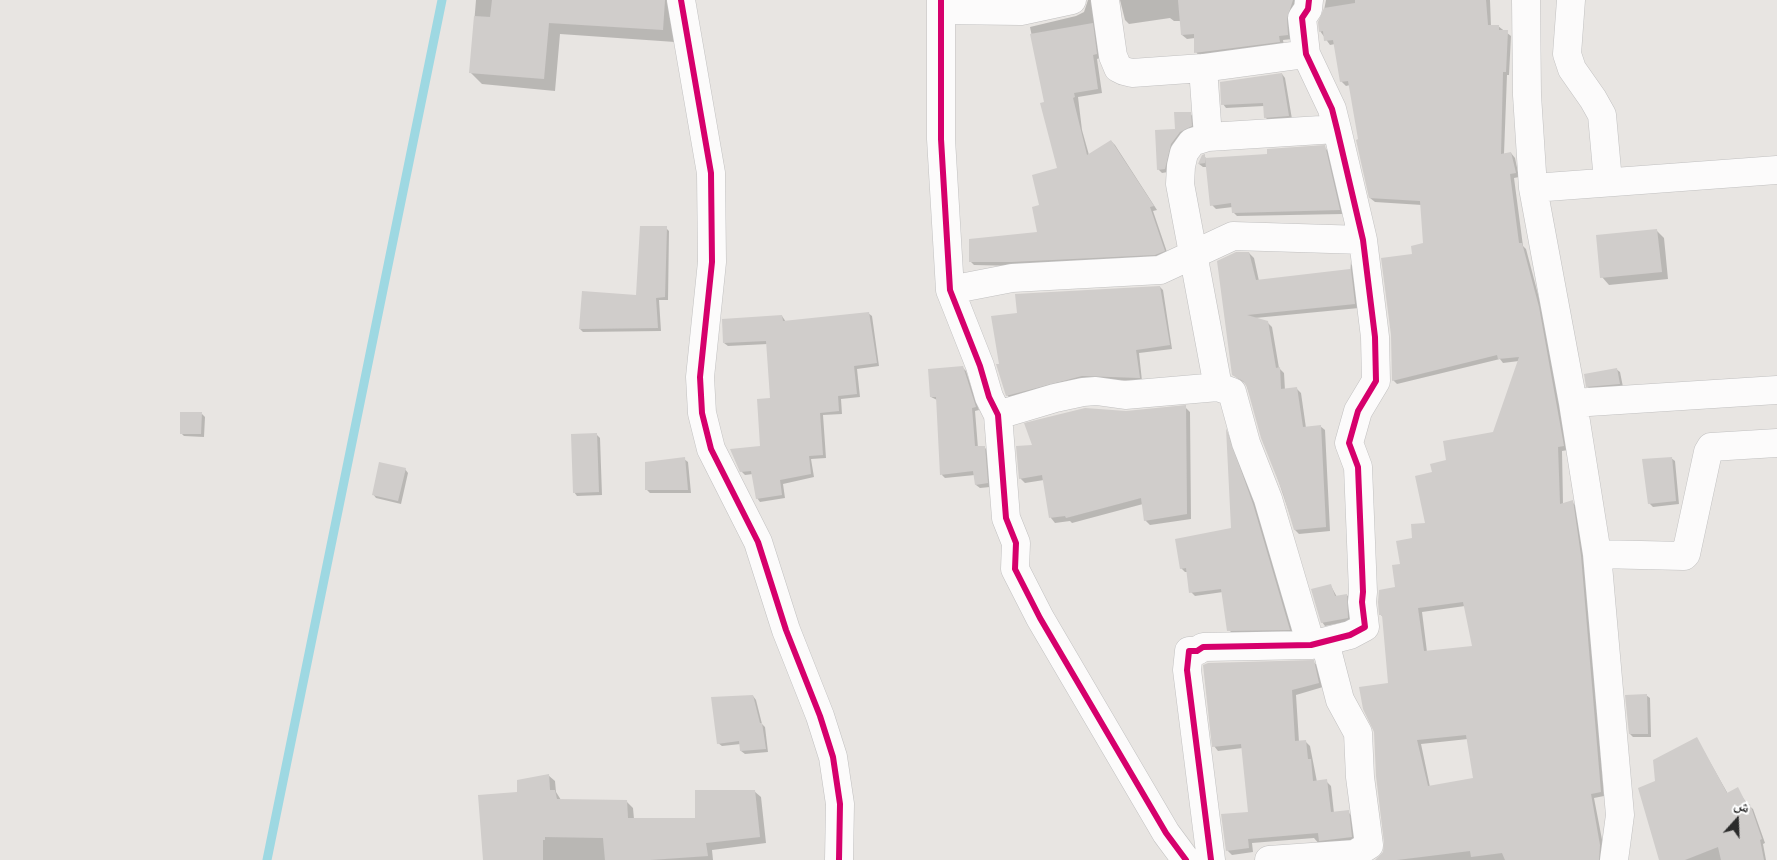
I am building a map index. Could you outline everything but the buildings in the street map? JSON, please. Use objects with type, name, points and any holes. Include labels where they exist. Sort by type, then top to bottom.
[{"type":"street","points":[[681,0],[711,173],[712,262],[700,376],[702,413],[711,449],[740,502],[758,542],[786,630],[820,716],[833,757],[840,804],[839,860]]},
{"type":"street","points":[[1072,0],[1021,11],[941,5],[941,138],[950,290],[980,366],[989,397],[998,415],[1006,518],[1016,543],[1015,569],[1040,618],[1166,833],[1186,860]]},
{"type":"street","points":[[1106,0],[1113,56],[1118,68],[1132,73],[1203,68],[1306,54]]},
{"type":"street","points":[[1211,860],[1187,670],[1189,651],[1197,651],[1203,647],[1318,643],[1350,635],[1365,627],[1362,602],[1358,467],[1350,443],[1358,411],[1376,381],[1375,337],[1363,240],[1332,109],[1306,54],[1302,18],[1308,9],[1309,0]]},
{"type":"street","points":[[1526,0],[1527,95],[1533,188],[1573,403],[1597,554],[1620,815],[1614,860]]},
{"type":"street","points":[[1571,0],[1567,54],[1572,69],[1602,115],[1608,181]]},
{"type":"street","points":[[1203,68],[1208,136]]},
{"type":"street","points":[[1218,387],[1180,184],[1180,166],[1184,153],[1192,142],[1208,136],[1337,130]]},
{"type":"street","points":[[1533,188],[1777,170]]},
{"type":"street","points":[[950,290],[1012,278],[1160,270],[1233,236],[1363,240]]},
{"type":"street","points":[[998,415],[1055,398],[1083,392],[1096,391],[1125,395],[1218,387],[1232,392],[1246,443],[1268,498],[1318,643],[1340,700],[1358,734],[1360,777],[1369,845],[1355,854],[1269,860]]},
{"type":"street","points":[[1573,403],[1777,390]]},
{"type":"street","points":[[1597,554],[1684,556],[1708,452],[1711,447],[1777,443]]},
{"type":"waterway","points":[[267,860],[442,0]]},
{"type":"cycle path","points":[[681,0],[711,173],[712,262],[700,377],[702,413],[711,449],[758,542],[786,630],[820,716],[833,757],[840,804],[839,860]]},
{"type":"cycle path","points":[[941,0],[941,139],[950,290],[980,366],[989,397],[998,415],[1006,518],[1016,543],[1015,569],[1040,618],[1166,833],[1186,860]]},
{"type":"cycle path","points":[[1211,860],[1187,670],[1189,651],[1197,651],[1203,647],[1311,645],[1350,635],[1365,627],[1362,602],[1358,467],[1349,443],[1358,411],[1376,381],[1375,337],[1363,240],[1337,129],[1332,109],[1306,54],[1302,18],[1308,9],[1309,0]]}]
